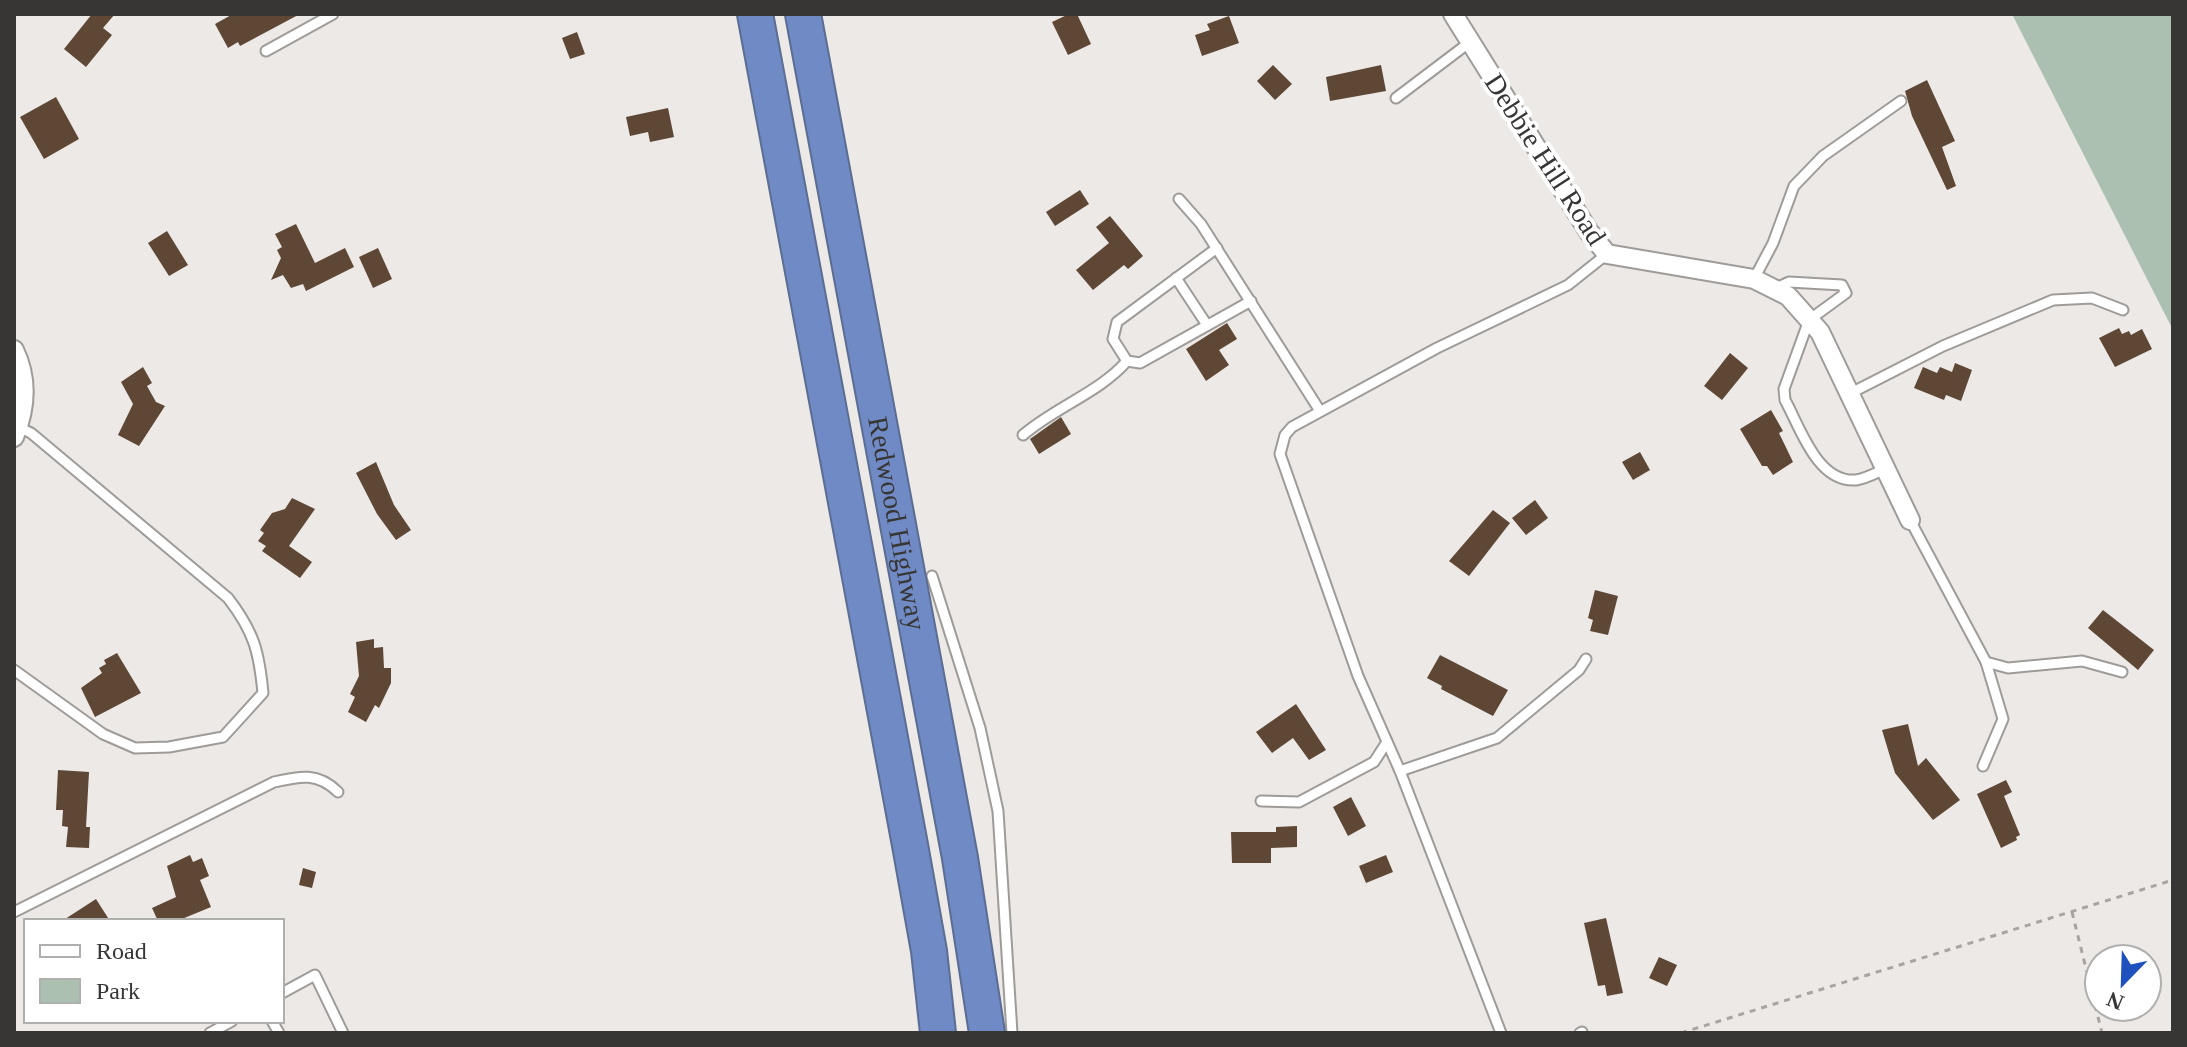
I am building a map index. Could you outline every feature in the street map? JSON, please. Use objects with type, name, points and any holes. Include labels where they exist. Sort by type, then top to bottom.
[{"type":"highway","name":"Redwood Highway","points":[[755,14],[913,860],[938,1033]]},
{"type":"highway","name":"Redwood Highway","points":[[803,14],[960,858],[987,1033]]},
{"type":"highway","points":[[842,223],[932,576]]},
{"type":"street","name":"Debbie Hill Road","points":[[1453,14],[1589,232],[1607,254],[1754,279],[1788,296],[1820,332],[1910,520]]},
{"type":"street","points":[[14,350],[24,384],[24,405],[16,432]]},
{"type":"lane","points":[[266,51],[333,14]]},
{"type":"lane","points":[[1396,98],[1470,42]]},
{"type":"lane","points":[[1754,279],[1773,243],[1794,186],[1823,156],[1901,101]]},
{"type":"lane","points":[[1179,199],[1217,248],[1320,411]]},
{"type":"lane","points":[[1217,248],[1117,322],[1113,339],[1127,361],[1140,363],[1251,301]]},
{"type":"lane","points":[[1501,1033],[1400,771],[1358,676],[1280,454],[1285,435],[1320,411],[1437,348],[1568,285],[1607,254]]},
{"type":"lane","points":[[1176,278],[1207,325]]},
{"type":"lane","points":[[1774,289],[1789,282],[1842,285],[1846,293],[1841,299],[1809,320],[1784,389],[1785,400],[1821,465],[1832,473],[1858,480],[1885,469]]},
{"type":"lane","points":[[1849,394],[1943,346],[2053,300],[2092,298],[2123,310]]},
{"type":"lane","points":[[1023,435],[1042,418],[1112,378],[1127,361]]},
{"type":"lane","points":[[14,670],[103,734],[135,748],[169,747],[223,737],[263,693],[259,654],[249,626],[228,598],[31,433],[16,432]]},
{"type":"lane","points":[[1910,520],[1986,662],[2003,719],[1983,766]]},
{"type":"lane","points":[[932,576],[980,728],[998,811],[1012,1033]]},
{"type":"lane","points":[[1400,771],[1497,738],[1579,670],[1586,659]]},
{"type":"lane","points":[[1986,662],[2008,668],[2082,661],[2122,672]]},
{"type":"lane","points":[[1261,801],[1299,802],[1374,762],[1387,742]]},
{"type":"lane","points":[[14,912],[274,782],[313,776],[327,781],[338,792]]},
{"type":"lane","points":[[284,992],[315,975],[343,1033]]},
{"type":"lane","points":[[210,1033],[228,1023]]},
{"type":"path","points":[[1681,1033],[2173,880]]},
{"type":"path","points":[[2072,912],[2102,1033]]},
{"type":"green space","points":[[2012,14],[2173,14],[2173,330]]},
{"type":"building","points":[[92,14],[115,14],[103,28],[112,35],[86,67],[64,49]]},
{"type":"building","points":[[233,14],[300,14],[240,46],[238,42],[228,48],[215,24]]},
{"type":"building","points":[[1069,14],[1077,14],[1091,44],[1068,55],[1052,22]]},
{"type":"building","points":[[1229,16],[1239,43],[1202,56],[1195,35],[1210,30],[1207,24]]},
{"type":"building","points":[[577,32],[585,54],[570,59],[562,38]]},
{"type":"building","points":[[1273,65],[1292,84],[1275,100],[1257,81]]},
{"type":"building","points":[[1381,65],[1386,91],[1330,101],[1326,77]]},
{"type":"building","points":[[1927,80],[1955,141],[1942,147],[1956,186],[1947,190],[1912,116],[1905,91]]},
{"type":"building","points":[[56,97],[79,139],[44,159],[20,117]]},
{"type":"building","points":[[668,108],[674,137],[650,142],[648,132],[630,136],[626,117]]},
{"type":"building","points":[[1080,190],[1089,204],[1055,226],[1046,212]]},
{"type":"building","points":[[1110,216],[1143,256],[1128,269],[1124,265],[1093,290],[1076,270],[1109,243],[1096,227]]},
{"type":"building","points":[[296,224],[315,263],[345,248],[354,267],[306,291],[303,284],[291,288],[283,275],[271,280],[281,258],[277,250],[282,247],[275,234]]},
{"type":"building","points":[[167,231],[188,265],[169,276],[148,243]]},
{"type":"building","points":[[378,248],[392,279],[373,288],[359,257]]},
{"type":"building","points":[[1227,323],[1237,339],[1219,350],[1229,365],[1206,381],[1186,349]]},
{"type":"building","points":[[2119,328],[2122,334],[2129,331],[2131,335],[2142,329],[2152,349],[2115,367],[2099,338]]},
{"type":"building","points":[[1730,353],[1748,368],[1722,400],[1704,386]]},
{"type":"building","points":[[1955,363],[1972,370],[1961,401],[1946,395],[1944,400],[1914,388],[1923,367],[1937,373],[1940,367],[1952,372]]},
{"type":"building","points":[[143,367],[152,383],[147,386],[156,402],[165,406],[139,446],[118,435],[133,404],[121,382]]},
{"type":"building","points":[[1771,410],[1783,431],[1779,433],[1793,462],[1773,475],[1767,466],[1762,466],[1740,429]]},
{"type":"building","points":[[1061,417],[1071,434],[1039,454],[1030,439]]},
{"type":"building","points":[[1640,452],[1650,470],[1633,480],[1622,462]]},
{"type":"building","points":[[376,462],[394,505],[411,530],[396,540],[377,514],[356,473]]},
{"type":"building","points":[[292,498],[315,509],[289,546],[312,562],[300,578],[262,551],[266,546],[258,541],[264,533],[260,530],[272,513],[285,509]]},
{"type":"building","points":[[1535,500],[1548,518],[1526,535],[1512,518]]},
{"type":"building","points":[[1493,510],[1510,523],[1469,576],[1449,561]]},
{"type":"building","points":[[1595,590],[1618,596],[1608,635],[1590,631],[1593,620],[1588,618]]},
{"type":"building","points":[[2103,610],[2154,650],[2138,670],[2088,628]]},
{"type":"building","points":[[374,639],[374,648],[383,647],[384,668],[391,668],[391,683],[379,708],[375,705],[366,722],[348,712],[355,697],[350,694],[359,676],[356,642]]},
{"type":"building","points":[[117,653],[141,693],[95,717],[81,688],[102,673],[99,668],[106,664],[104,660]]},
{"type":"building","points":[[1440,655],[1508,690],[1493,716],[1441,689],[1442,686],[1427,678]]},
{"type":"building","points":[[1296,704],[1326,750],[1309,760],[1293,738],[1272,753],[1256,732]]},
{"type":"building","points":[[1908,724],[1918,766],[1926,758],[1960,800],[1933,820],[1895,773],[1882,730]]},
{"type":"building","points":[[58,770],[89,772],[86,827],[90,827],[89,848],[66,847],[68,827],[62,826],[63,810],[56,810]]},
{"type":"building","points":[[2006,780],[2012,792],[2004,796],[2020,835],[2016,837],[2017,840],[2001,848],[1977,794]]},
{"type":"building","points":[[1351,797],[1366,826],[1348,836],[1333,807]]},
{"type":"building","points":[[1297,826],[1297,847],[1271,848],[1271,863],[1232,863],[1231,832],[1276,832],[1276,827]]},
{"type":"building","points":[[190,855],[193,862],[202,858],[209,876],[200,880],[211,907],[182,919],[157,919],[152,908],[176,897],[167,866]]},
{"type":"building","points":[[1386,855],[1393,872],[1366,883],[1359,866]]},
{"type":"building","points":[[303,868],[316,872],[312,888],[299,885]]},
{"type":"building","points":[[96,899],[109,919],[65,919]]},
{"type":"building","points":[[1606,918],[1623,993],[1607,996],[1605,985],[1598,986],[1584,923]]},
{"type":"building","points":[[1659,957],[1677,965],[1667,986],[1649,978]]}]
